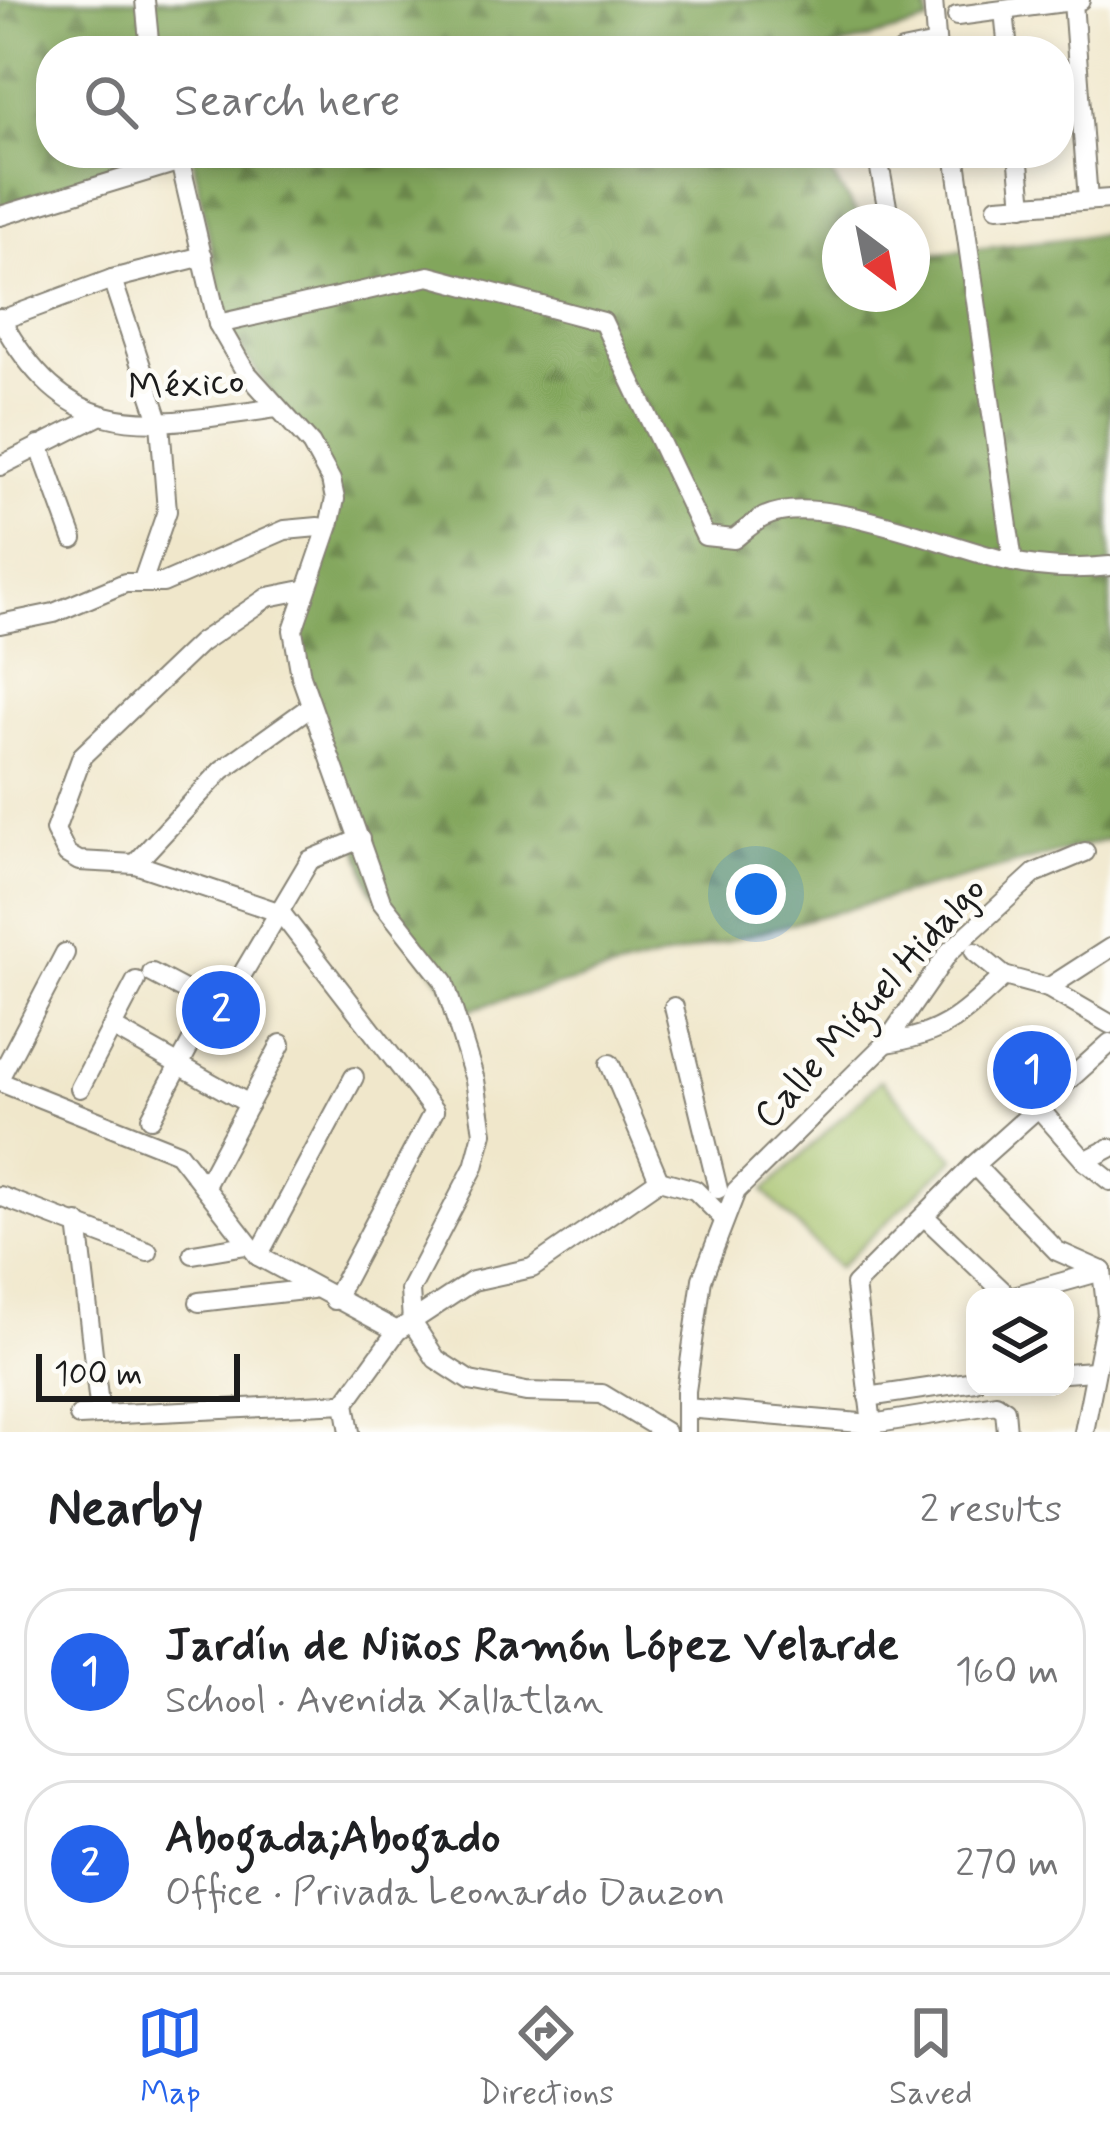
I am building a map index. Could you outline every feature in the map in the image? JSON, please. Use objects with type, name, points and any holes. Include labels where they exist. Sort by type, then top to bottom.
[{"type":"street","points":[[145,0],[149,36]]},
{"type":"street","points":[[933,0],[936,36]]},
{"type":"street","points":[[957,16],[1077,1],[1088,200]]},
{"type":"street","points":[[1004,10],[1007,36]]},
{"type":"street","points":[[0,216],[146,168]]},
{"type":"street","points":[[183,168],[218,324],[245,371],[311,444],[331,479],[335,499],[293,630],[310,706],[382,901],[444,981],[456,1008],[483,1133],[474,1167],[410,1290],[404,1327]]},
{"type":"street","points":[[880,168],[887,204]]},
{"type":"street","points":[[958,168],[1013,562]]},
{"type":"street","points":[[1019,168],[1023,206]]},
{"type":"street","points":[[998,207],[1110,199]]},
{"type":"street","points":[[1,319],[112,279],[203,256]]},
{"type":"street","points":[[218,324],[429,277],[603,322],[704,536],[734,539],[766,516],[815,512],[855,517],[1013,562],[1067,571],[1110,566]]},
{"type":"street","points":[[112,279],[160,423],[166,511],[142,583]]},
{"type":"street","name":"México","points":[[1,319],[7,348],[52,388],[97,417],[160,423],[277,408]]},
{"type":"street","points":[[0,466],[97,417]]},
{"type":"street","points":[[40,445],[73,539]]},
{"type":"street","points":[[0,625],[54,613],[125,583],[163,583],[285,530],[318,527],[326,532]]},
{"type":"street","points":[[303,590],[268,597],[214,632],[82,756],[55,830],[58,843],[79,861],[135,864],[281,913],[434,1111],[334,1300]]},
{"type":"street","points":[[135,864],[222,770],[310,706]]},
{"type":"street","points":[[80,1088],[144,977],[228,1014],[310,860],[360,839]]},
{"type":"street","name":"Calle Miguel Hidalgo","points":[[686,1432],[702,1279],[727,1190],[886,1043],[949,952],[999,903],[1035,873],[1085,852]]},
{"type":"street","points":[[1048,988],[1110,948]]},
{"type":"street","points":[[975,952],[1004,976],[1048,988],[1110,1024]]},
{"type":"street","points":[[65,953],[0,1079],[178,1153],[252,1251],[334,1300],[404,1327],[436,1359],[470,1381],[526,1392],[602,1394],[660,1429]]},
{"type":"street","points":[[886,1043],[929,1037],[957,1019],[1004,976]]},
{"type":"street","points":[[659,1180],[695,1190],[727,1190],[674,1007]]},
{"type":"street","points":[[151,1118],[202,1022]]},
{"type":"street","points":[[112,1027],[249,1104]]},
{"type":"street","points":[[873,1428],[855,1285],[974,1165],[1110,1043]]},
{"type":"street","points":[[205,1186],[281,1044]]},
{"type":"street","points":[[610,1064],[659,1180]]},
{"type":"street","points":[[252,1251],[354,1077]]},
{"type":"street","points":[[1037,1106],[1085,1161],[1110,1181]]},
{"type":"street","points":[[1085,1161],[1110,1148]]},
{"type":"street","points":[[974,1165],[1057,1251],[1106,1267]]},
{"type":"street","points":[[350,1432],[345,1403],[404,1327],[473,1281],[532,1268],[659,1180]]},
{"type":"street","points":[[695,1190],[722,1217]]},
{"type":"street","points":[[0,1196],[148,1252]]},
{"type":"street","points":[[924,1216],[1000,1288]]},
{"type":"street","points":[[78,1223],[100,1414]]},
{"type":"street","points":[[193,1254],[252,1251]]},
{"type":"street","points":[[1038,1288],[1106,1267]]},
{"type":"street","points":[[1084,1432],[1107,1314],[1106,1267]]},
{"type":"street","points":[[199,1302],[312,1289]]},
{"type":"street","points":[[1074,1372],[1093,1371]]},
{"type":"street","points":[[868,1397],[966,1382]]},
{"type":"street","points":[[79,1416],[345,1403]]},
{"type":"street","points":[[686,1408],[873,1428],[1002,1405],[1007,1432]]},
{"type":"street","points":[[634,1432],[660,1429]]},
{"type":"green space","points":[[0,0],[925,0],[929,22],[879,36],[36,36],[36,168],[118,168],[0,207]]},
{"type":"green space","points":[[195,168],[827,168],[851,204],[822,204],[822,312],[930,312],[930,254],[1110,234],[1110,839],[463,1011],[371,889],[295,637],[329,518],[312,451],[228,331]]},
{"type":"green space","points":[[881,1080],[955,1158],[838,1268],[764,1191]]},
{"type":"place","name":"Abogada;Abogado","points":[[221,1010]]},
{"type":"place","name":"Jardín de Niños Ramón López Velarde","points":[[1032,1070]]}]
